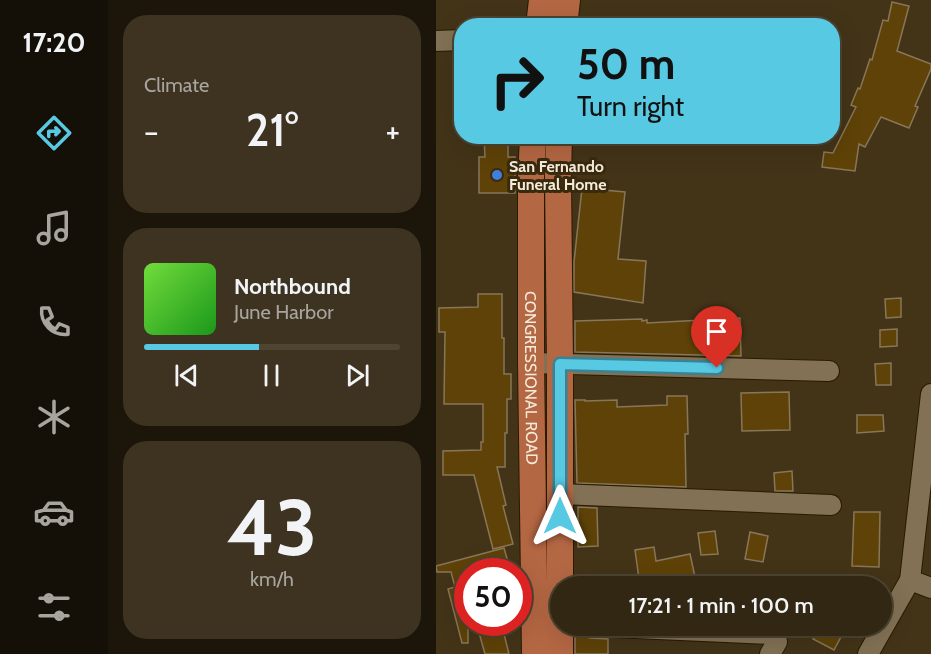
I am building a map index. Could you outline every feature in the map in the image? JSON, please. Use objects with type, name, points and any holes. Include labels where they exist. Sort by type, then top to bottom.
[{"type":"main road","points":[[540,18],[542,0]]},
{"type":"main road","points":[[565,18],[567,0]]},
{"type":"main road","name":"CONGRESSIONAL ROAD","points":[[533,144],[531,363],[535,654]]},
{"type":"main road","name":"CONGRESSIONAL ROAD","points":[[559,144],[560,576]]},
{"type":"main road","name":"CONGRESSIONAL ROAD","points":[[560,636],[560,654]]},
{"type":"street","points":[[436,41],[454,40]]},
{"type":"street","points":[[531,363],[829,371]]},
{"type":"street","points":[[868,654],[910,580],[931,394]]},
{"type":"street","points":[[560,494],[831,505]]},
{"type":"street","points":[[910,580],[931,588]]},
{"type":"street","points":[[770,654],[777,642],[774,636]]},
{"type":"building","points":[[892,2],[909,6],[897,51],[931,64],[909,128],[881,117],[865,147],[859,144],[855,171],[822,167],[824,152],[833,153],[838,144],[840,144],[840,139],[856,107],[851,105],[858,88],[860,89],[870,59],[872,60],[883,20],[888,21]]},
{"type":"building","name":"San Fernando Funeral Home","points":[[484,144],[508,144],[508,157],[515,157],[515,193],[479,193],[479,157],[485,157]]},
{"type":"building","points":[[582,188],[625,192],[618,259],[646,261],[643,303],[574,292],[574,262]]},
{"type":"building","points":[[478,294],[502,294],[504,374],[511,374],[511,399],[507,399],[505,467],[497,467],[506,505],[503,506],[513,544],[493,549],[474,475],[443,475],[443,451],[481,450],[483,404],[444,404],[445,332],[439,332],[439,308],[478,307]]},
{"type":"building","points":[[901,298],[901,317],[886,318],[885,299]]},
{"type":"building","points":[[740,318],[741,356],[575,352],[575,321],[642,319],[642,321],[647,320],[647,323]]},
{"type":"building","points":[[897,329],[897,346],[880,347],[880,330]]},
{"type":"building","points":[[891,363],[891,385],[876,385],[875,364]]},
{"type":"building","points":[[789,392],[790,430],[742,431],[741,393]]},
{"type":"building","points":[[667,396],[687,396],[686,487],[577,483],[575,400],[617,400],[617,407],[667,405]]},
{"type":"building","points":[[857,415],[883,415],[884,431],[857,433]]},
{"type":"building","points":[[792,471],[793,491],[775,491],[774,473]]},
{"type":"building","points":[[578,507],[597,508],[598,546],[578,547]]},
{"type":"building","points":[[854,512],[880,512],[879,567],[852,566]]},
{"type":"building","points":[[715,531],[718,554],[701,555],[698,533]]},
{"type":"building","points":[[750,532],[768,536],[763,562],[745,559]]},
{"type":"building","points":[[654,547],[656,561],[690,554],[695,576],[639,576],[635,550]]},
{"type":"building","points":[[504,548],[507,558],[466,558]]},
{"type":"building","points":[[454,561],[454,583],[451,572],[437,572],[436,566]]},
{"type":"building","points":[[454,587],[454,612],[448,589]]},
{"type":"building","points":[[460,636],[468,636],[468,643],[462,643]]},
{"type":"building","points":[[480,636],[504,636],[509,654],[485,654]]},
{"type":"building","points":[[575,636],[608,639],[608,654],[575,654]]},
{"type":"building","points":[[815,636],[841,636],[834,650],[813,639]]},
{"type":"place","name":"San Fernando Funeral Home","points":[[497,175]]},
{"type":"route","points":[[560,516],[560,364],[717,368]]}]
